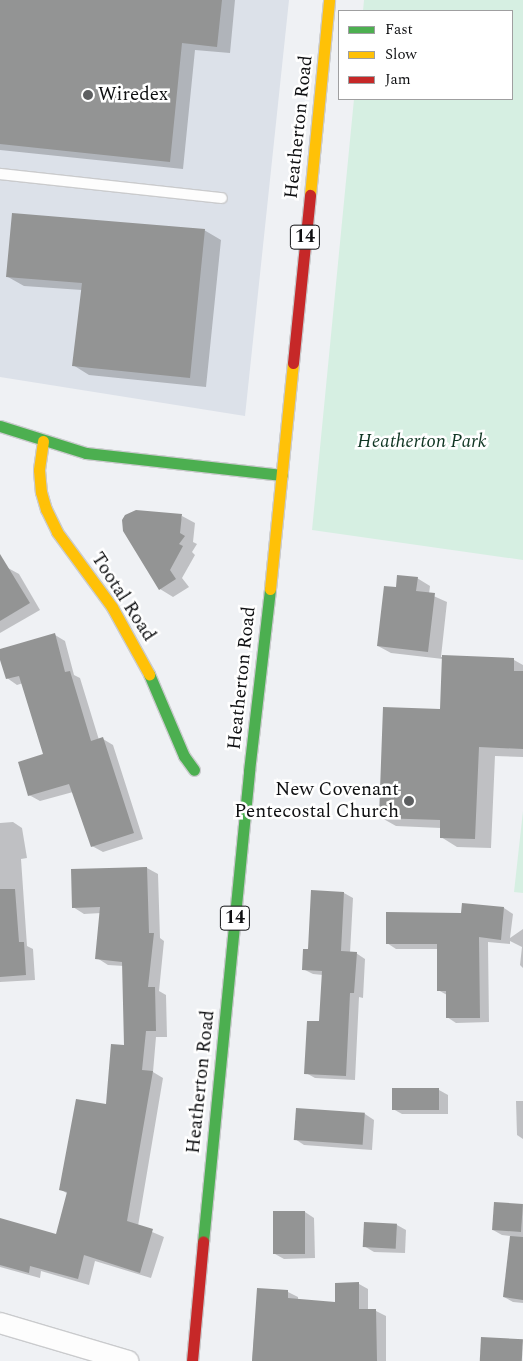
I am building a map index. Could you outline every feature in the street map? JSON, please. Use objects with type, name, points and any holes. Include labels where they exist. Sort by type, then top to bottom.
[{"type":"main road","name":"Heatherton Road","points":[[192,1361],[248,781],[282,475],[329,0]]},
{"type":"main road","points":[[0,426],[86,453],[282,475]]},
{"type":"main road","name":"Tootal Road","points":[[43,441],[39,470],[40,492],[46,509],[57,532],[84,566],[112,607],[135,647],[164,704],[184,756],[194,770]]},
{"type":"street","points":[[0,1323],[128,1361]]},
{"type":"lane","points":[[0,174],[222,198]]},
{"type":"shaded area","points":[[0,0],[289,0],[245,416],[0,377]]},
{"type":"green space","name":"Heatherton Park","points":[[364,0],[523,0],[523,560],[312,530],[354,100],[513,100],[513,10],[363,10]]},
{"type":"green space","points":[[523,811],[523,893],[514,892]]},
{"type":"building","name":"Wiredex","points":[[0,0],[222,0],[217,47],[182,43],[170,162],[0,144]]},
{"type":"building","points":[[12,213],[205,229],[190,378],[72,366],[82,283],[6,277]]},
{"type":"building","points":[[136,510],[182,514],[180,533],[185,536],[179,544],[183,546],[170,570],[176,579],[159,590],[123,531],[122,520],[125,515]]},
{"type":"building","points":[[0,554],[30,603],[0,621]]},
{"type":"building","points":[[397,575],[418,577],[416,591],[435,593],[428,652],[377,646],[384,586],[396,587]]},
{"type":"building","points":[[55,633],[65,672],[70,671],[91,741],[103,737],[134,833],[91,847],[69,784],[28,796],[18,762],[43,754],[19,676],[6,679],[0,660],[0,649]]},
{"type":"building","points":[[442,655],[514,658],[514,671],[523,671],[523,749],[479,747],[475,839],[440,838],[440,820],[379,818],[383,707],[440,709]]},
{"type":"building","points":[[147,867],[149,933],[154,933],[148,987],[155,987],[156,1031],[146,1031],[142,1070],[153,1071],[127,1221],[153,1229],[140,1273],[84,1255],[78,1279],[30,1266],[29,1273],[0,1265],[0,1218],[56,1234],[67,1192],[59,1190],[76,1099],[106,1104],[111,1044],[124,1045],[122,962],[95,959],[100,907],[72,908],[71,869]]},
{"type":"building","points":[[0,889],[15,889],[19,942],[24,942],[26,975],[0,977]]},
{"type":"building","points":[[311,890],[344,892],[341,951],[357,952],[354,993],[350,993],[346,1076],[304,1074],[307,1021],[319,1021],[322,971],[302,970],[303,949],[308,949]]},
{"type":"building","points":[[462,903],[504,907],[501,940],[479,937],[480,1018],[446,1018],[446,991],[437,991],[437,944],[386,944],[386,912],[461,913]]},
{"type":"building","points":[[392,1088],[439,1088],[439,1110],[392,1110]]},
{"type":"building","points":[[296,1108],[365,1113],[363,1145],[294,1140]]},
{"type":"building","points":[[494,1202],[523,1204],[521,1232],[492,1230]]},
{"type":"building","points":[[273,1211],[305,1211],[305,1254],[273,1254]]},
{"type":"building","points":[[364,1222],[397,1224],[396,1249],[363,1247]]},
{"type":"building","points":[[510,1236],[523,1237],[523,1300],[503,1297]]},
{"type":"building","points":[[359,1282],[359,1309],[376,1309],[377,1361],[252,1361],[257,1288],[288,1290],[288,1298],[335,1302],[335,1283]]},
{"type":"building","points":[[481,1337],[523,1339],[522,1361],[480,1361]]},
{"type":"traffic: fast","points":[[0,426],[86,453],[282,475]]},
{"type":"traffic: fast","points":[[203,1242],[249,771],[270,589]]},
{"type":"traffic: fast","points":[[149,674],[184,756],[194,770]]},
{"type":"traffic: slow","points":[[310,195],[329,0]]},
{"type":"traffic: slow","points":[[270,589],[293,363]]},
{"type":"traffic: slow","points":[[43,441],[39,470],[41,492],[46,509],[57,532],[112,607],[149,674]]},
{"type":"traffic: jam","points":[[293,363],[310,195]]},
{"type":"traffic: jam","points":[[192,1361],[203,1242]]},
{"type":"place","name":"Wiredex","points":[[88,95]]},
{"type":"place","name":"New Covenant Pentecostal Church","points":[[409,801]]}]
